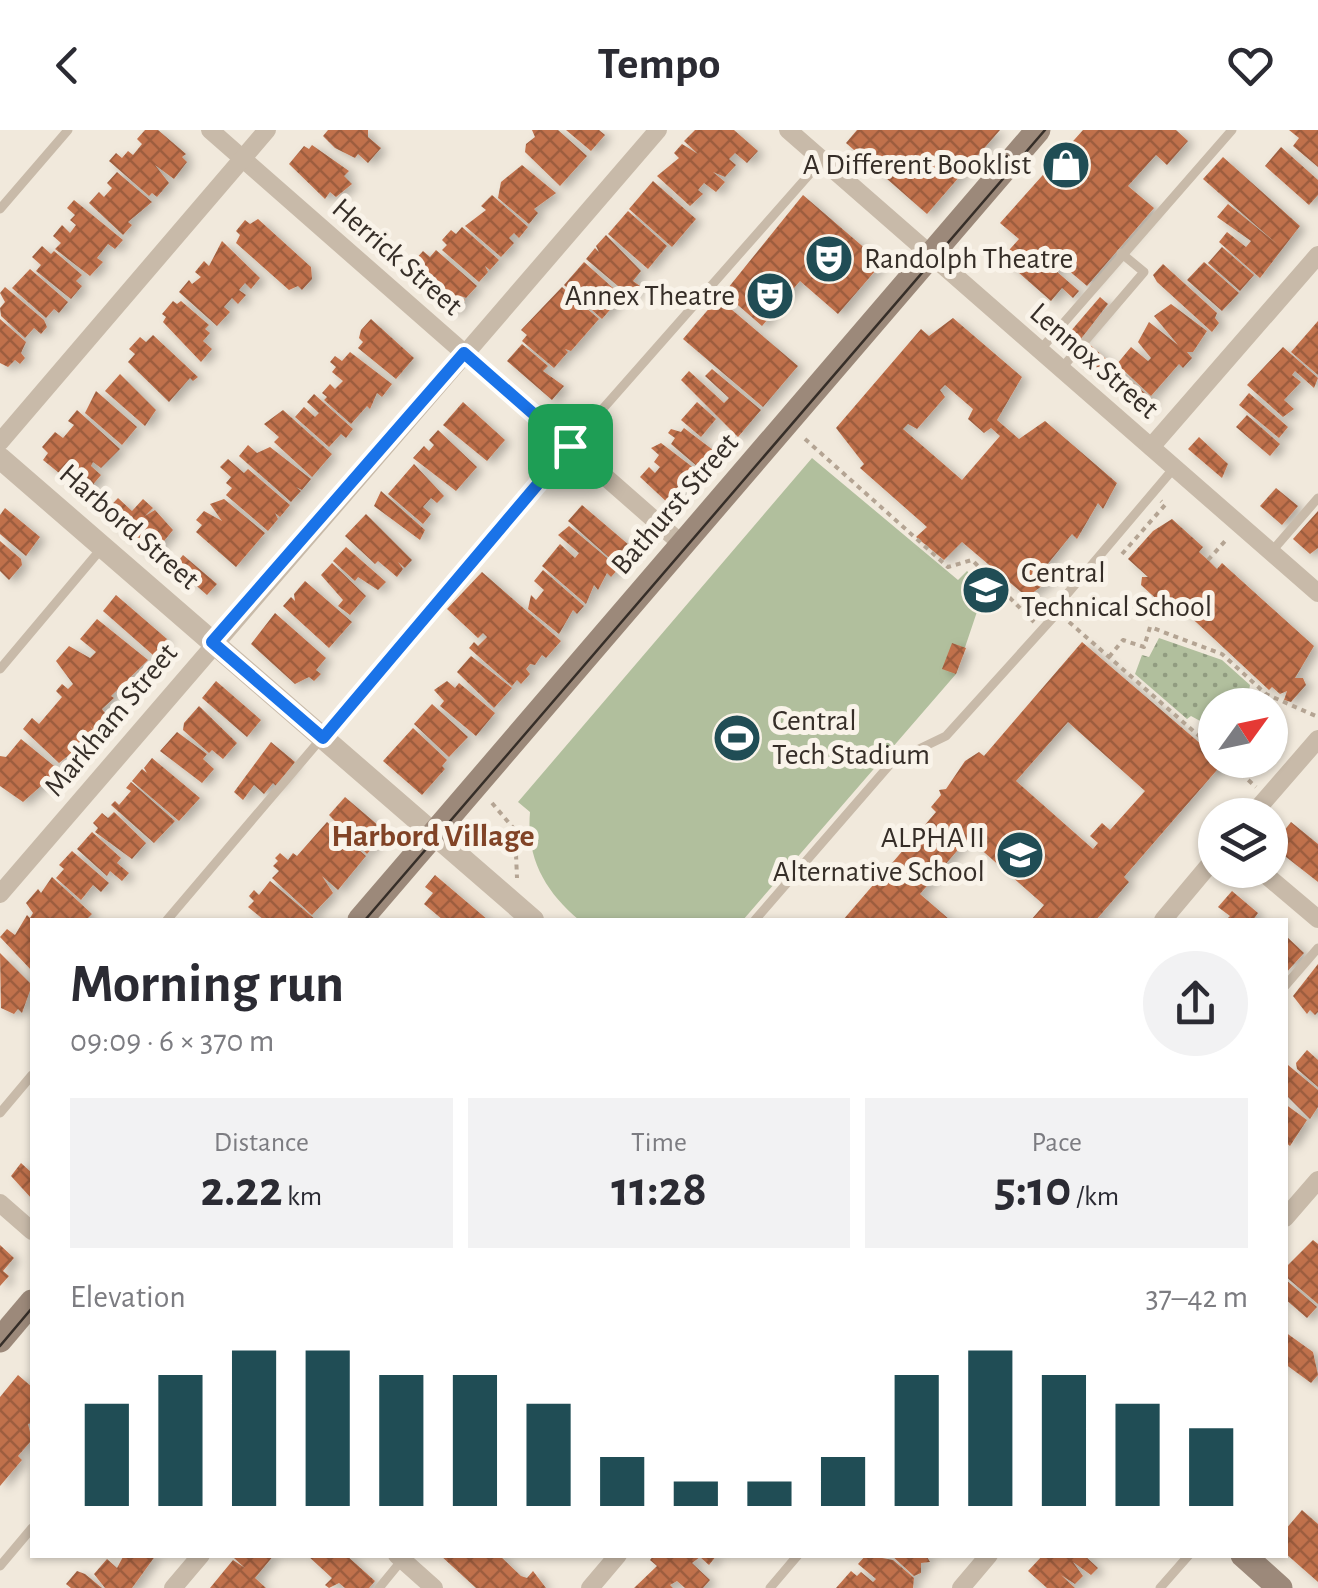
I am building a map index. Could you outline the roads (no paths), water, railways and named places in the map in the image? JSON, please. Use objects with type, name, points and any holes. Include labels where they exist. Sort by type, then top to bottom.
[{"type":"main road","name":"Bathurst Street","points":[[362,918],[1038,130]]},
{"type":"main road","points":[[0,1340],[30,1304]]},
{"type":"main road","points":[[1246,1558],[1280,1588]]},
{"type":"street","name":"Herrick Street","points":[[210,130],[682,545]]},
{"type":"street","points":[[0,442],[266,130]]},
{"type":"street","name":"Markham Street","points":[[0,894],[212,642],[658,130]]},
{"type":"street","name":"Lennox Street","points":[[788,130],[1318,593]]},
{"type":"street","points":[[1151,448],[1318,256]]},
{"type":"street","name":"Harbord Street","points":[[0,458],[531,918]]},
{"type":"street","points":[[1267,798],[1318,739]]},
{"type":"street","points":[[1165,918],[1198,878]]},
{"type":"street","points":[[1281,888],[1318,920]]},
{"type":"street","points":[[1288,1215],[1318,1180]]},
{"type":"street","points":[[0,1203],[30,1229]]},
{"type":"street","points":[[173,1588],[198,1558]]},
{"type":"street","points":[[403,1558],[434,1588]]},
{"type":"street","points":[[590,1588],[615,1558]]},
{"type":"street","points":[[961,1588],[987,1558]]},
{"type":"lane","points":[[0,210],[68,130]]},
{"type":"lane","points":[[1040,350],[1232,130]]},
{"type":"lane","points":[[168,918],[570,446],[822,160]]},
{"type":"lane","points":[[1061,369],[1144,272],[1122,253]]},
{"type":"lane","points":[[757,918],[892,762],[946,736],[1059,611],[1062,600],[1176,466]]},
{"type":"lane","points":[[1272,551],[1318,498]]},
{"type":"lane","points":[[0,669],[103,547]]},
{"type":"lane","points":[[1288,983],[1318,948]]},
{"type":"lane","points":[[0,1112],[30,1077]]},
{"type":"lane","points":[[0,1566],[30,1530]]},
{"type":"lane","points":[[379,1588],[401,1558]]},
{"type":"lane","points":[[770,1588],[795,1558]]},
{"type":"lane","points":[[1160,1588],[1186,1558]]},
{"type":"tram line","points":[[367,918],[1045,130]]},
{"type":"tram line","points":[[0,1346],[30,1310]]},
{"type":"place","name":"A Different Booklist","points":[[1066,165]]},
{"type":"place","name":"Randolph Theatre","points":[[829,259]]},
{"type":"place","name":"Annex Theatre","points":[[770,296]]},
{"type":"place","name":"Central Technical School","points":[[986,590]]},
{"type":"place","name":"Central Tech Stadium","points":[[737,738]]},
{"type":"place","name":"ALPHA II Alternative School","points":[[1020,855]]},
{"type":"district","name":"Harbord Village","points":[[433,836]]}]
